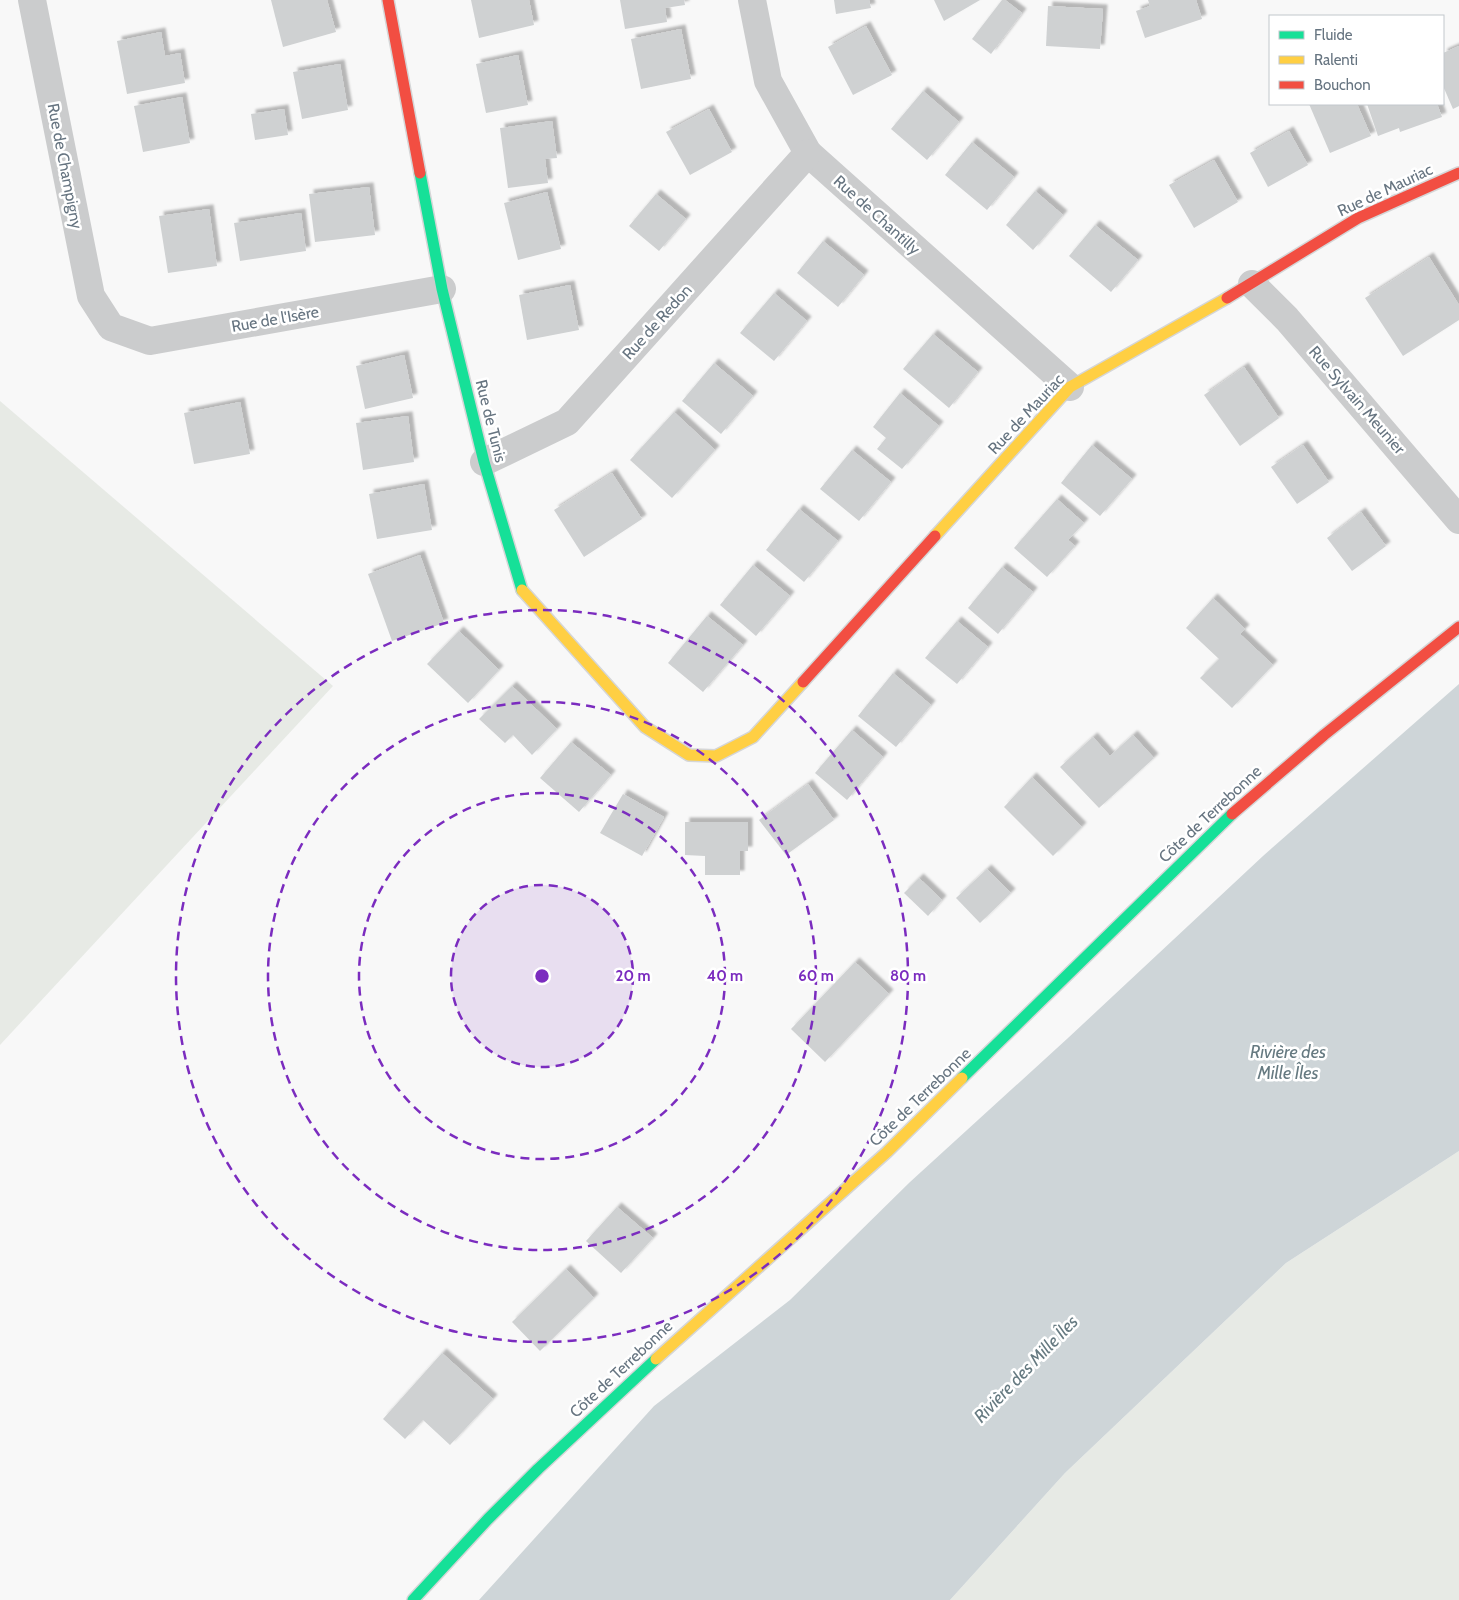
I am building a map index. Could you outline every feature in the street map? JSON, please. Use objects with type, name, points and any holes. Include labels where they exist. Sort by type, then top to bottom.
[{"type":"street","name":"Rue de Champigny","points":[[32,0],[90,296],[111,327]]},
{"type":"street","name":"Rue de Tunis","points":[[388,0],[442,289],[484,462],[522,590],[645,727],[689,755],[716,756]]},
{"type":"street","name":"Rue de Chantilly","points":[[752,0],[768,81],[808,153],[1070,387]]},
{"type":"street","name":"Rue de Redon","points":[[484,462],[567,422],[808,153]]},
{"type":"street","name":"Rue de Mauriac","points":[[716,756],[753,737],[1070,387],[1252,284],[1358,218],[1459,173]]},
{"type":"street","name":"Rue Sylvain Meunier","points":[[1252,284],[1287,319],[1459,520]]},
{"type":"street","name":"Rue de l'Isère","points":[[111,327],[150,341],[442,289]]},
{"type":"street","name":"Côte de Terrebonne","points":[[413,1600],[488,1518],[524,1482],[662,1354],[887,1152],[1225,820],[1324,735],[1459,627]]},
{"type":"shaded area","points":[[0,401],[333,686],[0,1045]]},
{"type":"shaded area","points":[[1459,1151],[1459,1600],[950,1600],[1065,1473],[1286,1263]]},
{"type":"water","name":"Rivière des Mille Îles","points":[[1459,684],[1459,1151],[1286,1263],[1065,1473],[950,1600],[479,1600],[654,1406],[790,1300],[910,1182],[1263,856]]},
{"type":"building","points":[[271,0],[327,0],[336,32],[283,47]]},
{"type":"building","points":[[471,0],[529,0],[534,25],[479,38]]},
{"type":"building","points":[[620,0],[684,0],[685,5],[665,8],[667,22],[625,29]]},
{"type":"building","points":[[834,0],[869,0],[871,8],[836,14]]},
{"type":"building","points":[[934,0],[980,0],[944,21]]},
{"type":"building","points":[[1002,0],[1005,0],[1022,13],[991,54],[972,39]]},
{"type":"building","points":[[1148,0],[1196,0],[1202,19],[1145,38],[1136,11],[1150,6]]},
{"type":"building","points":[[1048,6],[1103,9],[1100,49],[1046,46]]},
{"type":"building","points":[[866,26],[892,75],[853,95],[828,47]]},
{"type":"building","points":[[681,29],[691,79],[641,89],[631,39]]},
{"type":"building","points":[[161,32],[165,56],[180,53],[185,83],[127,94],[117,41]]},
{"type":"building","points":[[1459,46],[1459,106],[1453,109],[1444,88],[1444,53]]},
{"type":"building","points":[[518,55],[528,105],[486,113],[476,64]]},
{"type":"building","points":[[340,64],[348,110],[302,119],[293,72]]},
{"type":"building","points":[[923,91],[959,122],[927,160],[891,129]]},
{"type":"building","points":[[182,97],[190,143],[143,152],[134,106]]},
{"type":"building","points":[[1309,105],[1357,105],[1371,136],[1330,153]]},
{"type":"building","points":[[1367,105],[1437,105],[1442,117],[1400,132],[1399,128],[1378,136]]},
{"type":"building","points":[[284,109],[288,135],[255,140],[251,114]]},
{"type":"building","points":[[709,109],[732,152],[690,175],[666,132]]},
{"type":"building","points":[[552,121],[557,158],[545,159],[548,183],[508,188],[500,128]]},
{"type":"building","points":[[1289,131],[1308,165],[1268,187],[1250,153]]},
{"type":"building","points":[[972,142],[1014,177],[987,210],[945,175]]},
{"type":"building","points":[[1214,160],[1238,202],[1194,228],[1169,185]]},
{"type":"building","points":[[369,187],[375,235],[315,242],[309,194]]},
{"type":"building","points":[[1035,191],[1063,215],[1033,250],[1006,225]]},
{"type":"building","points":[[547,192],[561,249],[518,260],[504,203]]},
{"type":"building","points":[[656,194],[686,219],[659,251],[629,226]]},
{"type":"building","points":[[209,209],[217,266],[168,273],[159,216]]},
{"type":"building","points":[[301,213],[306,251],[240,261],[234,223]]},
{"type":"building","points":[[1095,225],[1138,260],[1111,292],[1069,256]]},
{"type":"building","points":[[823,241],[864,275],[838,307],[797,273]]},
{"type":"building","points":[[1429,257],[1459,305],[1459,320],[1403,356],[1365,298]]},
{"type":"building","points":[[570,285],[579,330],[527,340],[519,295]]},
{"type":"building","points":[[774,293],[807,321],[774,361],[740,333]]},
{"type":"building","points":[[933,334],[978,372],[949,408],[903,369]]},
{"type":"building","points":[[404,355],[413,398],[365,409],[356,366]]},
{"type":"building","points":[[714,363],[753,396],[721,434],[682,401]]},
{"type":"building","points":[[1244,367],[1279,418],[1240,446],[1204,395]]},
{"type":"building","points":[[900,393],[939,426],[902,469],[877,449],[886,438],[873,427]]},
{"type":"building","points":[[240,402],[250,454],[194,464],[184,413]]},
{"type":"building","points":[[674,412],[715,450],[672,498],[630,460]]},
{"type":"building","points":[[408,416],[414,462],[363,470],[356,423]]},
{"type":"building","points":[[1092,445],[1132,479],[1100,516],[1061,483]]},
{"type":"building","points":[[1303,445],[1329,482],[1297,504],[1271,467]]},
{"type":"building","points":[[852,450],[891,482],[859,521],[820,489]]},
{"type":"building","points":[[612,473],[642,519],[584,557],[554,510]]},
{"type":"building","points":[[424,484],[432,530],[377,539],[369,494]]},
{"type":"building","points":[[1057,499],[1084,523],[1068,540],[1075,546],[1047,577],[1014,548]]},
{"type":"building","points":[[799,509],[838,541],[804,582],[766,550]]},
{"type":"building","points":[[1361,512],[1386,546],[1352,571],[1327,538]]},
{"type":"building","points":[[420,555],[444,623],[392,641],[368,574]]},
{"type":"building","points":[[753,565],[790,596],[756,636],[720,605]]},
{"type":"building","points":[[1002,567],[1033,592],[998,634],[968,608]]},
{"type":"building","points":[[1213,598],[1245,629],[1240,634],[1273,665],[1232,708],[1200,678],[1219,659],[1186,628]]},
{"type":"building","points":[[707,616],[743,645],[703,692],[668,663]]},
{"type":"building","points":[[957,621],[988,647],[957,684],[925,658]]},
{"type":"building","points":[[459,631],[499,670],[468,703],[427,664]]},
{"type":"building","points":[[893,673],[931,705],[896,747],[858,716]]},
{"type":"building","points":[[512,686],[557,729],[532,755],[513,735],[505,743],[479,719]]},
{"type":"building","points":[[852,730],[883,757],[847,800],[815,773]]},
{"type":"building","points":[[1133,735],[1154,758],[1099,808],[1060,767],[1093,737],[1110,756]]},
{"type":"building","points":[[571,742],[611,775],[579,812],[540,778]]},
{"type":"building","points":[[1032,777],[1082,827],[1053,856],[1004,807]]},
{"type":"building","points":[[808,784],[834,820],[786,855],[759,820]]},
{"type":"building","points":[[623,794],[664,817],[642,856],[600,833]]},
{"type":"building","points":[[685,822],[748,822],[748,851],[740,851],[740,875],[705,875],[705,856],[685,855]]},
{"type":"building","points":[[987,869],[1011,893],[980,923],[956,898]]},
{"type":"building","points":[[919,878],[942,900],[928,916],[904,893]]},
{"type":"building","points":[[855,962],[889,994],[825,1062],[791,1029]]},
{"type":"building","points":[[617,1207],[653,1238],[621,1273],[586,1241]]},
{"type":"building","points":[[566,1269],[594,1298],[540,1351],[512,1322]]},
{"type":"building","points":[[442,1353],[493,1399],[450,1445],[423,1420],[405,1439],[383,1419]]},
{"type":"traffic: fast","points":[[420,173],[442,289],[484,462],[522,590]]},
{"type":"traffic: fast","points":[[962,1078],[1232,814]]},
{"type":"traffic: fast","points":[[413,1600],[488,1519],[538,1469],[656,1359]]},
{"type":"traffic: slow","points":[[935,536],[1070,387],[1227,298]]},
{"type":"traffic: slow","points":[[522,590],[645,727],[689,755],[716,756],[753,737],[803,682]]},
{"type":"traffic: slow","points":[[656,1359],[887,1152],[962,1078]]},
{"type":"traffic: jam","points":[[388,0],[420,173]]},
{"type":"traffic: jam","points":[[1227,298],[1358,218],[1459,173]]},
{"type":"traffic: jam","points":[[803,682],[935,536]]},
{"type":"traffic: jam","points":[[1232,814],[1324,735],[1459,627]]}]
